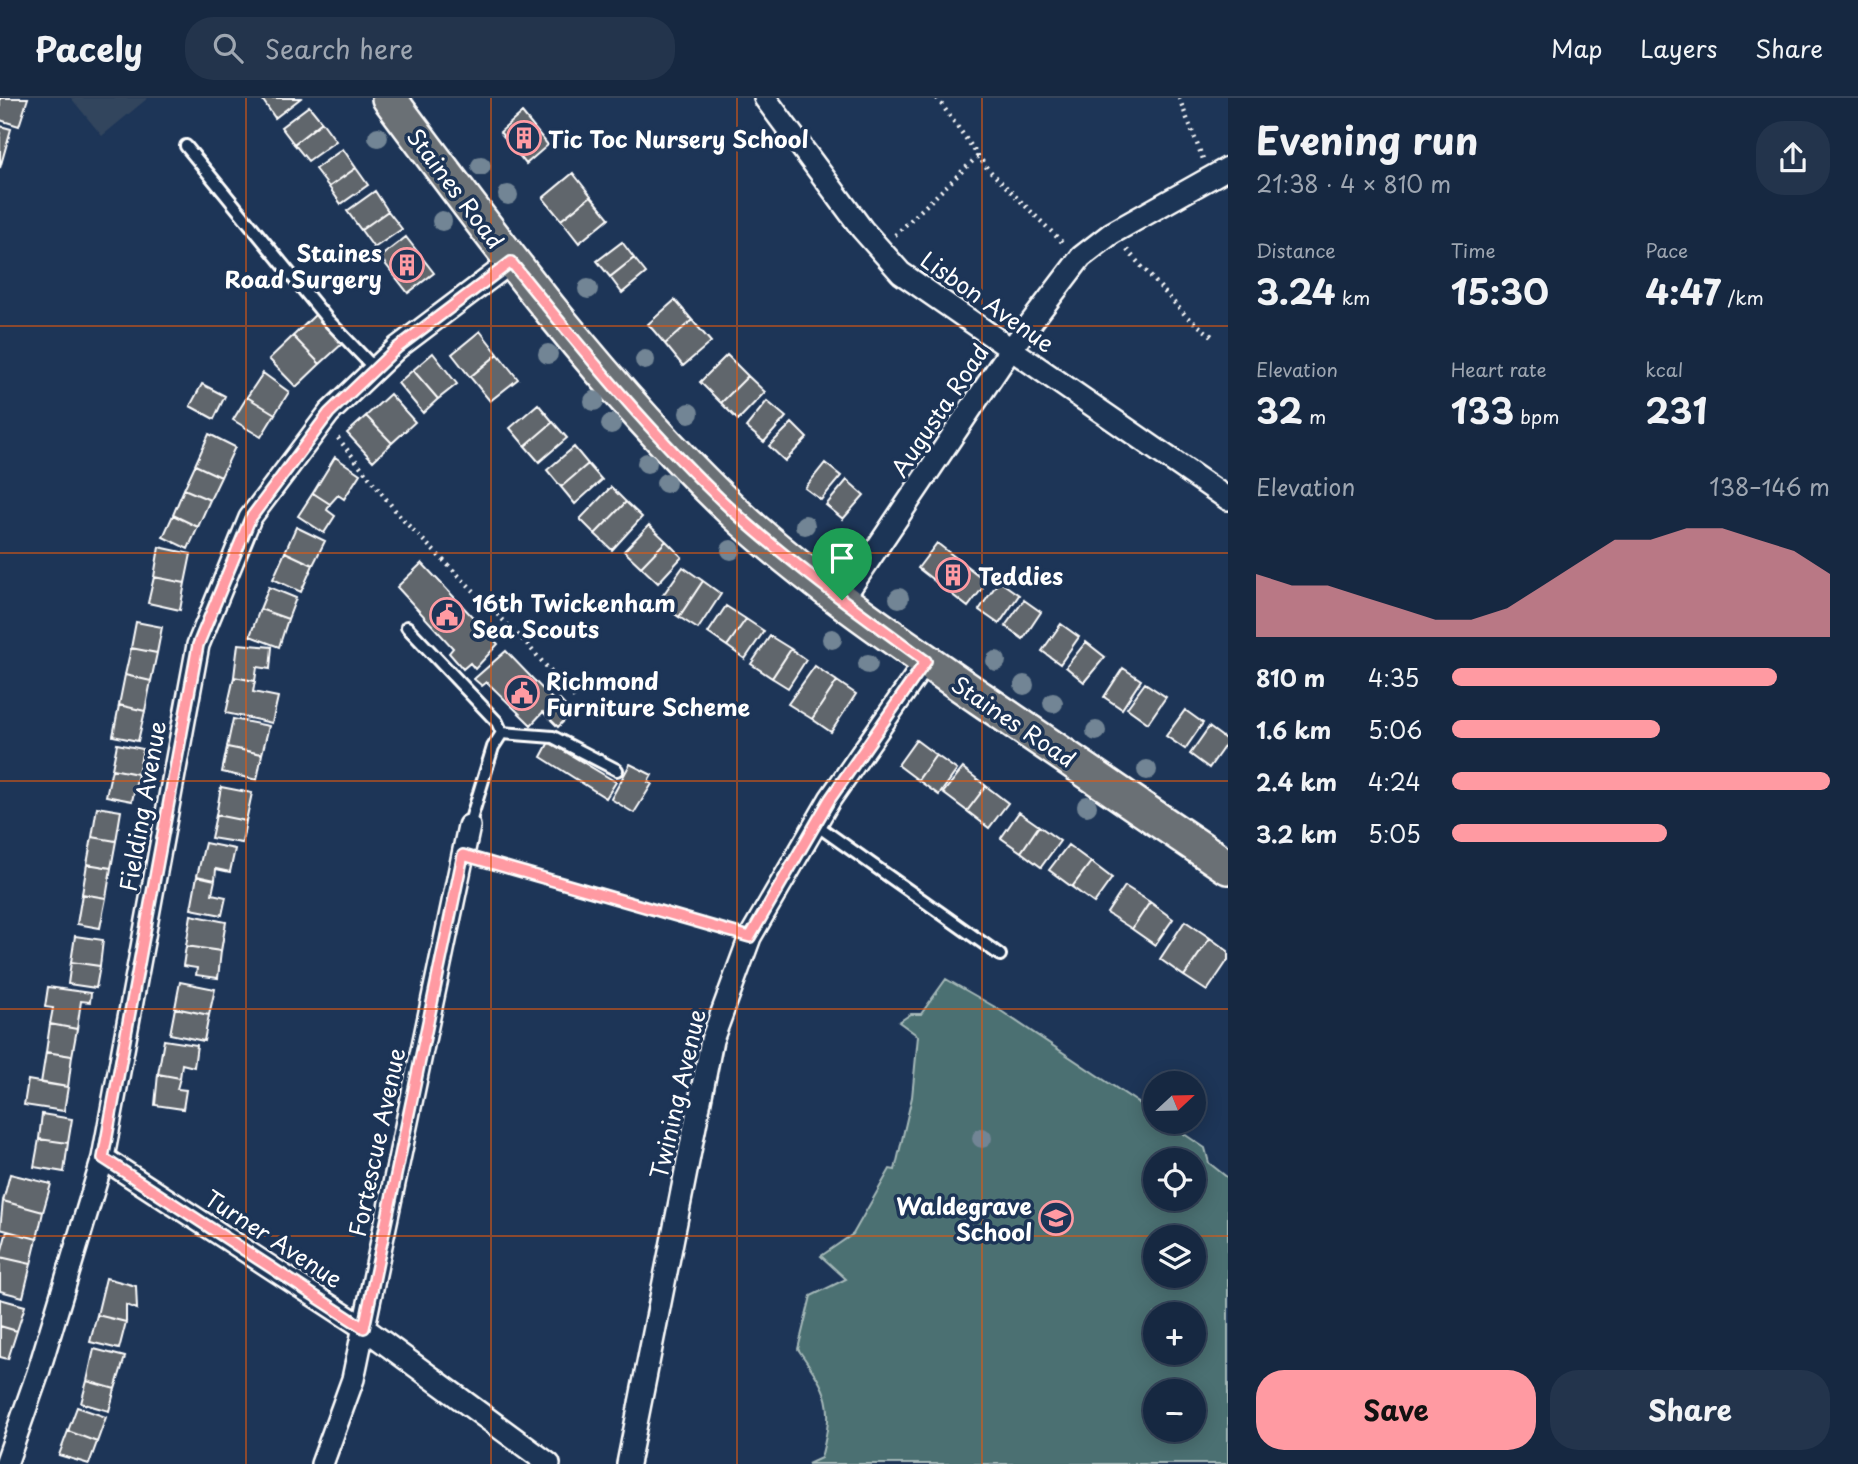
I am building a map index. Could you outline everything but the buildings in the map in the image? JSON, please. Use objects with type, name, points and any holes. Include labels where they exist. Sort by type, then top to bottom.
[{"type":"main road","name":"Staines Road","points":[[389,98],[511,262],[621,396],[733,511],[842,600],[926,661],[1228,867]]},
{"type":"street","name":"Lisbon Avenue","points":[[765,98],[901,273],[1228,499]]},
{"type":"street","name":"Augusta Road","points":[[842,600],[1012,349],[1081,257],[1112,233],[1220,172]]},
{"type":"street","name":"Fielding Avenue","points":[[6,1464],[38,1373],[103,1158],[198,645],[250,519],[321,424],[375,369],[397,348],[511,262]]},
{"type":"street","name":"Twining Avenue","points":[[628,1464],[712,1040],[750,937],[815,824],[926,661]]},
{"type":"street","name":"Fortescue Avenue","points":[[322,1464],[353,1380],[469,827]]},
{"type":"street","name":"Turner Avenue","points":[[103,1158],[364,1328],[549,1464]]},
{"type":"lane","points":[[186,146],[328,320],[375,369]]},
{"type":"lane","points":[[407,627],[497,722],[502,733]]},
{"type":"lane","points":[[502,733],[543,734],[617,769]]},
{"type":"lane","points":[[469,827],[493,747],[502,733]]},
{"type":"lane","points":[[815,824],[1000,955]]},
{"type":"path","points":[[937,98],[978,156],[1081,257]]},
{"type":"path","points":[[1179,98],[1220,172]]},
{"type":"path","points":[[879,248],[978,156]]},
{"type":"path","points":[[1112,233],[1187,317],[1212,336]]},
{"type":"path","points":[[321,424],[343,442],[409,527],[525,642],[576,700]]},
{"type":"path","points":[[463,855],[750,937]]},
{"type":"shaded area","points":[[71,98],[148,98],[102,136]]},
{"type":"green space","name":"Waldegrave School","points":[[946,979],[995,1007],[1143,1106],[1143,1134],[1184,1134],[1205,1148],[1143,1148],[1143,1211],[1206,1211],[1206,1152],[1209,1163],[1228,1178],[1228,1464],[808,1464],[821,1458],[828,1411],[823,1389],[798,1349],[811,1296],[846,1279],[821,1256],[853,1234],[890,1169],[895,1170],[912,1097],[918,1036],[899,1022],[911,1014],[921,1014]]},
{"type":"place","name":"Tic Toc Nursery School","points":[[524,138]]},
{"type":"place","name":"Staines Road Surgery","points":[[407,265]]},
{"type":"place","name":"Teddies","points":[[953,575]]},
{"type":"place","name":"16th Twickenham Sea Scouts","points":[[447,615]]},
{"type":"place","name":"Richmond Furniture Scheme","points":[[522,693]]},
{"type":"place","name":"Waldegrave School","points":[[1056,1218]]},
{"type":"route","points":[[511,262],[621,396],[733,511],[842,600],[926,661],[830,799],[750,937],[463,855],[364,1328],[103,1158],[198,645],[250,519],[329,413],[397,348],[511,262]]}]
